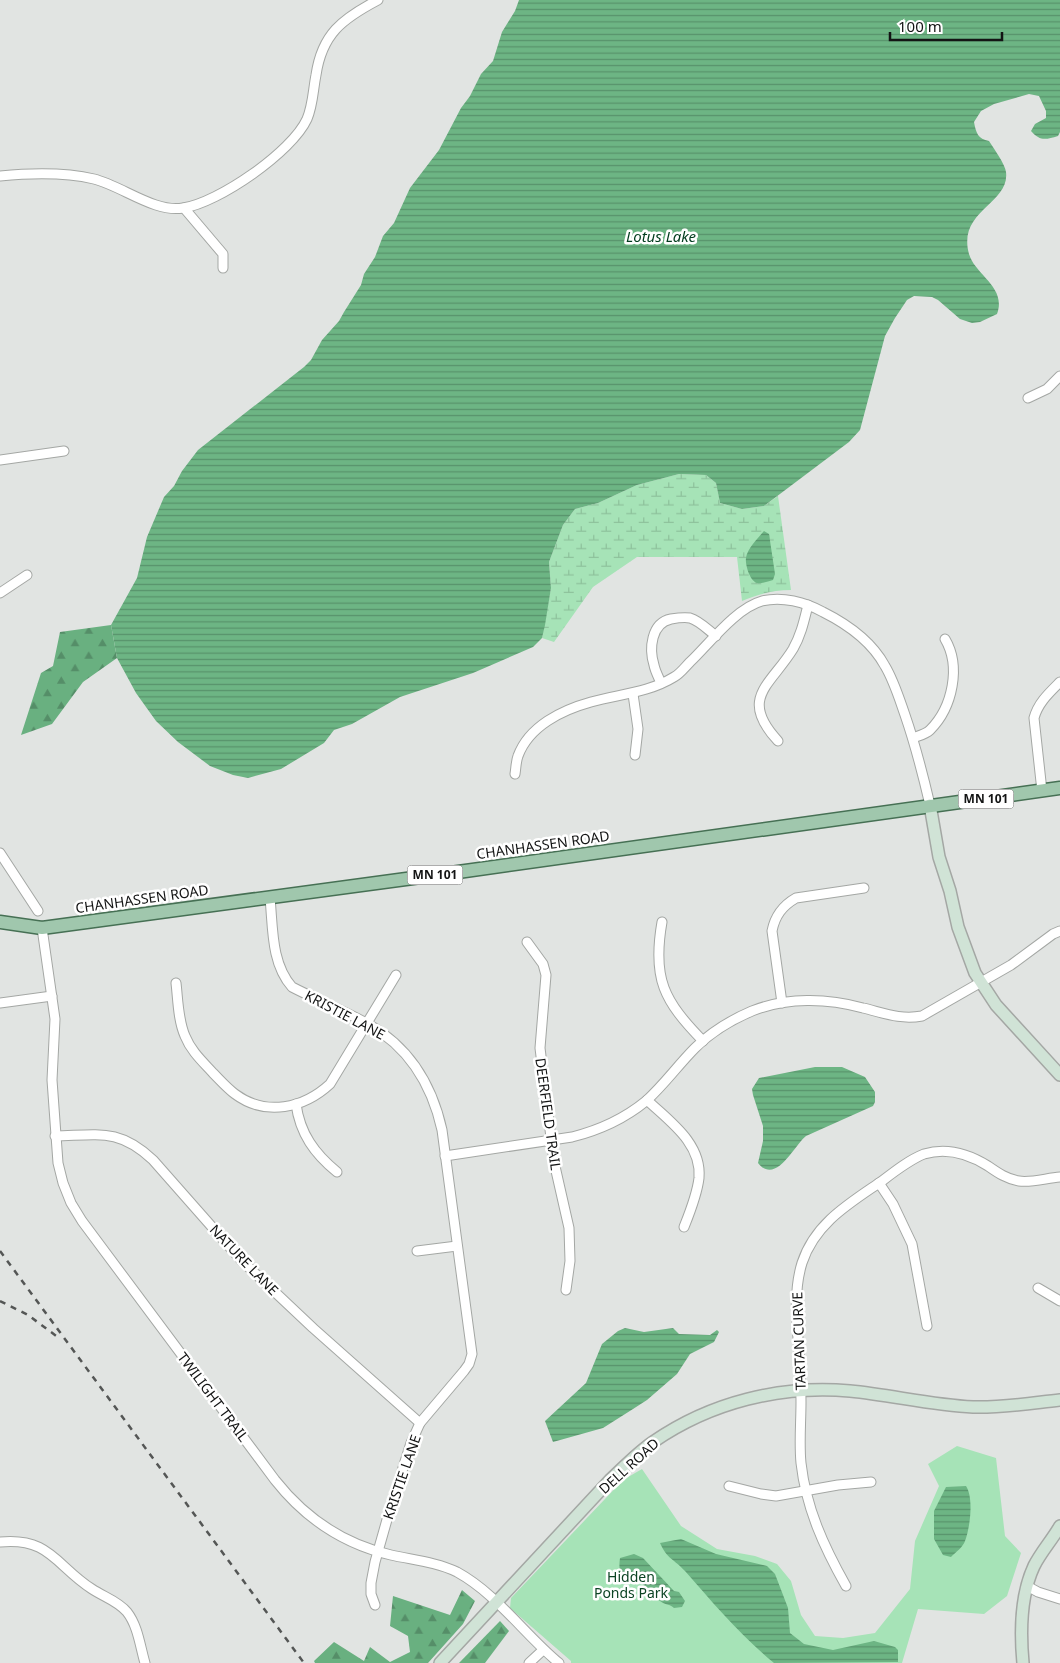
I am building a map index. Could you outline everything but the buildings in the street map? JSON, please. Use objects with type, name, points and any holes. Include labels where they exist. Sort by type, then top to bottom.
[{"type":"main road","name":"CHANHASSEN ROAD","points":[[0,922],[42,928],[1060,788]]},
{"type":"street","points":[[0,176],[57,174],[96,179],[162,207],[174,209],[184,208],[216,196],[247,178],[286,146],[307,118],[312,104],[316,72],[324,44],[337,27],[361,9],[378,0]]},
{"type":"street","points":[[184,208],[223,254],[223,268]]},
{"type":"street","points":[[1028,398],[1047,389],[1060,376]]},
{"type":"street","points":[[0,460],[64,451]]},
{"type":"street","points":[[0,593],[27,575]]},
{"type":"street","points":[[515,774],[517,757],[524,742],[534,731],[555,716],[591,702],[633,694],[676,677],[745,609],[762,601],[792,600],[808,605],[844,622],[866,642],[885,665],[897,692],[913,738],[930,806],[939,857],[950,891],[958,927],[975,973],[996,1005],[1058,1068]]},
{"type":"street","points":[[778,741],[769,732],[761,716],[760,699],[763,689],[783,664],[802,631],[808,605]]},
{"type":"street","points":[[661,683],[653,664],[652,638],[655,631],[664,621],[690,618],[716,636]]},
{"type":"street","points":[[913,738],[929,732],[942,714],[953,683],[951,650],[945,639]]},
{"type":"street","points":[[1042,791],[1034,718],[1036,710],[1041,703],[1060,682]]},
{"type":"street","points":[[633,694],[638,730],[635,755]]},
{"type":"street","points":[[0,853],[38,911]]},
{"type":"street","points":[[782,1003],[772,932],[774,922],[780,912],[796,898],[864,888]]},
{"type":"street","name":"KRISTIE LANE","points":[[270,898],[278,966],[284,977],[292,986],[303,993],[368,1023],[392,1040],[407,1055],[430,1090],[437,1109],[445,1156],[472,1354],[469,1364],[464,1371],[420,1423],[404,1464],[378,1552],[371,1584],[371,1594],[375,1605]]},
{"type":"street","points":[[662,922],[658,956],[660,975],[665,992],[673,1008],[703,1041]]},
{"type":"street","name":"TWILIGHT TRAIL","points":[[42,928],[55,1019],[52,1080],[58,1163],[71,1203],[82,1221],[275,1480],[307,1515],[347,1540],[378,1552],[425,1561],[455,1572],[482,1589],[497,1602],[543,1650],[559,1663]]},
{"type":"street","points":[[445,1156],[590,1133],[608,1125],[624,1117],[647,1100],[703,1041],[728,1022],[752,1011],[782,1003],[818,1001],[842,1003],[886,1015],[911,1018],[922,1016],[1011,965],[1060,931]]},
{"type":"street","name":"DEERFIELD TRAIL","points":[[527,942],[543,964],[546,975],[540,1048],[557,1178],[569,1228],[570,1261],[566,1290]]},
{"type":"street","points":[[176,983],[181,1024],[189,1046],[225,1085],[236,1094],[249,1102],[278,1108],[296,1104],[319,1094],[330,1084],[396,975]]},
{"type":"street","points":[[0,1004],[52,996]]},
{"type":"street","points":[[647,1100],[684,1135],[695,1152],[699,1177],[697,1191],[684,1228]]},
{"type":"street","points":[[296,1104],[301,1127],[307,1141],[316,1153],[337,1172]]},
{"type":"street","name":"NATURE LANE","points":[[55,1136],[114,1136],[127,1140],[141,1149],[153,1160],[242,1261],[313,1328],[420,1423]]},
{"type":"street","name":"TARTAN CURVE","points":[[846,1586],[818,1532],[805,1491],[801,1462],[797,1299],[802,1262],[810,1246],[819,1230],[832,1216],[923,1155],[938,1151],[953,1151],[967,1155],[1008,1178],[1020,1182],[1060,1176]]},
{"type":"street","points":[[879,1183],[893,1204],[912,1244],[927,1326]]},
{"type":"street","points":[[417,1251],[458,1246]]},
{"type":"street","points":[[1038,1288],[1060,1301]]},
{"type":"street","name":"DELL ROAD","points":[[440,1663],[610,1480],[652,1442],[694,1418],[727,1404],[771,1394],[800,1390],[850,1392],[976,1407],[1060,1400]]},
{"type":"street","points":[[729,1486],[776,1496],[838,1485],[871,1482]]},
{"type":"street","points":[[1023,1663],[1021,1620],[1027,1586],[1034,1566],[1060,1526]]},
{"type":"street","points":[[0,1542],[24,1541],[42,1548],[92,1590],[118,1604],[132,1620],[145,1663]]},
{"type":"street","points":[[1027,1586],[1038,1592],[1060,1599]]},
{"type":"street","points":[[529,1663],[543,1650]]},
{"type":"green space","points":[[679,474],[706,475],[716,483],[720,503],[742,509],[764,506],[778,496],[791,590],[766,593],[742,601],[737,557],[637,557],[593,587],[554,642],[542,638],[551,588],[549,562],[563,525],[575,509],[598,503],[637,485]]},
{"type":"green space","points":[[111,625],[117,658],[83,682],[52,724],[21,735],[41,673],[53,666],[60,632]]},
{"type":"green space","name":"Hidden Ponds Park","points":[[957,1446],[996,1458],[1005,1536],[1021,1553],[1007,1596],[984,1614],[918,1609],[902,1663],[571,1663],[510,1608],[511,1598],[623,1480],[642,1469],[681,1526],[717,1549],[755,1556],[777,1564],[791,1581],[801,1615],[815,1636],[843,1638],[875,1633],[910,1589],[915,1541],[939,1486],[928,1464]]},
{"type":"green space","points":[[462,1590],[475,1601],[463,1624],[428,1663],[315,1663],[314,1661],[334,1642],[364,1661],[370,1647],[390,1662],[410,1652],[408,1636],[390,1626],[393,1596],[450,1615]]},
{"type":"green space","points":[[500,1621],[509,1631],[485,1663],[459,1663]]},
{"type":"water","name":"Lotus Lake","points":[[519,0],[1060,0],[1060,132],[1058,136],[1043,139],[1037,137],[1031,131],[1035,124],[1046,118],[1046,111],[1039,96],[1029,94],[994,104],[981,111],[974,122],[978,135],[982,139],[989,141],[1002,161],[1006,172],[1005,183],[1000,192],[976,217],[970,227],[967,239],[972,262],[998,296],[997,314],[980,322],[972,323],[960,319],[932,297],[914,296],[907,300],[885,336],[860,430],[849,442],[764,506],[742,509],[720,503],[716,483],[706,475],[679,474],[637,485],[598,503],[575,509],[563,525],[549,562],[551,588],[545,625],[542,638],[533,647],[473,673],[400,697],[352,724],[334,730],[324,743],[281,769],[248,778],[233,775],[210,766],[178,742],[156,721],[136,693],[117,658],[111,625],[137,578],[147,537],[164,497],[174,486],[182,471],[198,450],[304,367],[311,360],[322,340],[339,321],[361,285],[364,274],[375,257],[383,236],[394,223],[410,188],[439,150],[481,74],[493,61],[502,32],[515,11]]},
{"type":"water","points":[[764,531],[769,534],[775,574],[773,580],[757,583],[752,579],[746,565],[746,558],[751,547]]},
{"type":"water","points":[[815,1067],[842,1067],[865,1077],[875,1092],[875,1102],[873,1106],[806,1136],[778,1167],[772,1170],[765,1169],[758,1163],[763,1141],[763,1126],[752,1089],[759,1078]]},
{"type":"water","points":[[625,1328],[644,1332],[673,1328],[679,1334],[710,1335],[717,1330],[719,1332],[714,1342],[690,1354],[677,1374],[647,1400],[603,1428],[553,1442],[545,1421],[586,1383],[602,1344],[618,1331]]},
{"type":"water","points":[[966,1486],[971,1505],[965,1541],[951,1557],[943,1555],[934,1539],[934,1511],[946,1487]]},
{"type":"water","points":[[681,1539],[716,1554],[767,1566],[775,1574],[788,1608],[790,1633],[804,1644],[833,1650],[874,1641],[895,1647],[898,1650],[898,1662],[774,1663],[750,1642],[685,1571],[668,1556],[660,1543]]},
{"type":"water","points":[[634,1554],[643,1558],[674,1591],[679,1592],[685,1601],[682,1607],[674,1608],[662,1602],[642,1584],[621,1573],[620,1558]]},
{"type":"railway","points":[[0,1251],[304,1663]]},
{"type":"railway","points":[[0,1301],[28,1315],[59,1338]]}]
